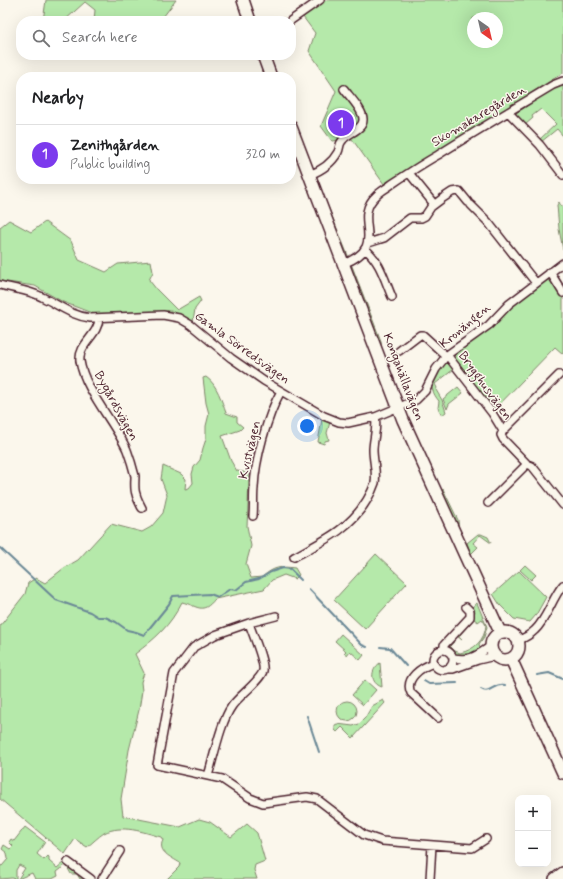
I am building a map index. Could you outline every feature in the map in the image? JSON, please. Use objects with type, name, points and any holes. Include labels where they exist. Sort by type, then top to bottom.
[{"type":"street","points":[[242,0],[248,16]]},
{"type":"street","points":[[296,17],[320,0]]},
{"type":"street","points":[[265,60],[269,72]]},
{"type":"street","name":"Skomakaregården","points":[[367,246],[366,214],[369,204],[376,195],[508,112],[563,81]]},
{"type":"street","points":[[309,175],[318,171],[333,160],[337,154],[340,142],[362,124],[364,120],[361,111],[344,89]]},
{"type":"street","points":[[508,112],[540,145],[563,175]]},
{"type":"street","name":"Kongahällavägen","points":[[296,140],[399,408],[500,632]]},
{"type":"street","points":[[409,173],[434,204]]},
{"type":"street","points":[[343,264],[358,258],[367,246],[384,238],[410,218],[421,218],[434,204],[456,190],[461,193],[469,204],[488,222],[536,283]]},
{"type":"street","points":[[367,246],[378,263],[392,297]]},
{"type":"street","name":"Kronängen","points":[[399,408],[421,396],[436,369],[447,356],[489,324],[509,304],[563,263]]},
{"type":"street","points":[[550,272],[563,293]]},
{"type":"street","name":"Gamla Sörredsvägen","points":[[0,285],[41,296],[81,317],[99,318],[163,315],[179,318],[191,325],[247,370],[280,392],[324,416],[339,422],[354,422],[375,417],[399,408]]},
{"type":"street","name":"Bygårdsvägen","points":[[99,318],[98,326],[83,348],[80,360],[89,384],[127,451],[134,474],[136,496],[142,508]]},
{"type":"street","name":"Brygghusvägen","points":[[399,351],[420,335],[423,335],[447,356],[492,413],[503,431]]},
{"type":"street","name":"Brygghusvägen","points":[[559,375],[503,431],[501,435],[527,464],[532,466],[563,504]]},
{"type":"street","name":"Kvistvägen","points":[[253,516],[257,462],[273,406],[280,392]]},
{"type":"street","points":[[294,557],[346,526],[358,514],[368,498],[374,485],[375,478],[373,449],[376,423],[375,417]]},
{"type":"street","points":[[488,503],[527,464]]},
{"type":"street","points":[[519,640],[529,635],[536,629],[556,594],[563,585]]},
{"type":"street","points":[[444,650],[444,644],[470,618],[470,611],[466,607]]},
{"type":"street","points":[[276,616],[249,623],[215,635],[194,647],[174,673],[157,765],[222,779],[250,798],[263,803],[307,797],[318,799],[364,835],[372,839],[472,848],[486,839]]},
{"type":"street","points":[[208,776],[226,716],[232,705],[259,678],[263,671],[262,662],[249,623]]},
{"type":"street","points":[[500,632],[509,632],[515,635],[519,640],[519,650],[511,659],[503,660],[493,651],[493,638],[500,632]]},
{"type":"street","points":[[446,669],[452,665],[453,658],[450,653],[444,650],[439,651],[434,658],[434,663],[438,668],[446,669],[453,669],[478,660],[493,651]]},
{"type":"street","points":[[453,658],[468,659],[493,651]]},
{"type":"street","points":[[511,659],[563,773]]},
{"type":"street","points":[[434,663],[427,665],[420,670],[411,679],[409,688],[414,696],[438,718]]},
{"type":"street","points":[[430,879],[432,845]]},
{"type":"street","points":[[102,879],[120,851]]},
{"type":"street","points":[[68,862],[91,879]]},
{"type":"street","points":[[555,879],[563,873]]},
{"type":"green space","points":[[46,0],[176,0],[164,16],[94,16],[95,10],[85,2],[70,16],[44,16]]},
{"type":"green space","points":[[325,0],[563,0],[563,73],[384,184],[352,139],[332,141],[321,126],[336,91],[309,51],[315,33],[303,17]]},
{"type":"green space","points":[[563,84],[563,136],[557,129],[541,142],[539,140],[556,124],[541,109],[532,116],[533,118],[525,125],[517,118],[516,113]]},
{"type":"green space","points":[[316,177],[349,258],[346,258],[315,179]]},
{"type":"green space","points":[[559,202],[561,206],[563,206],[563,250],[557,205]]},
{"type":"green space","points":[[9,220],[31,232],[45,222],[71,241],[79,260],[106,272],[118,264],[151,261],[153,272],[149,280],[177,310],[199,297],[201,301],[195,309],[193,322],[171,311],[97,315],[63,302],[35,286],[0,281],[0,227]]},
{"type":"green space","points":[[352,266],[381,341],[382,353],[350,269]]},
{"type":"green space","points":[[551,280],[558,287],[563,299],[563,354],[555,347],[494,410],[457,364],[454,354],[542,281]]},
{"type":"green space","points":[[446,361],[454,369],[435,384],[437,388],[436,390],[442,400],[446,412],[442,415],[438,408],[439,401],[435,396],[432,385],[435,375]]},
{"type":"green space","points":[[206,377],[216,389],[226,413],[237,417],[237,422],[243,427],[240,430],[222,436],[231,461],[237,471],[249,473],[247,526],[251,546],[246,564],[251,578],[262,577],[270,571],[281,567],[295,568],[299,575],[295,579],[284,575],[272,580],[264,589],[215,599],[207,607],[203,608],[182,602],[173,618],[162,631],[135,654],[144,673],[141,682],[142,691],[139,710],[129,750],[121,799],[123,816],[180,827],[199,819],[210,822],[231,837],[247,824],[257,833],[265,861],[255,865],[254,870],[257,879],[167,879],[179,867],[180,863],[163,851],[163,840],[161,837],[125,829],[111,830],[104,833],[87,847],[75,839],[65,854],[0,799],[0,626],[25,594],[28,583],[36,578],[45,583],[64,568],[78,560],[111,524],[142,532],[151,527],[163,513],[167,495],[161,479],[163,466],[181,474],[186,479],[185,489],[189,488],[193,483],[192,474],[194,467],[200,460],[206,439],[206,426],[209,414],[203,378]]},
{"type":"green space","points":[[458,387],[463,393],[449,404],[447,409],[443,399]]},
{"type":"green space","points":[[322,419],[330,422],[327,433],[329,440],[325,441],[324,444],[318,442]]},
{"type":"green space","points":[[443,489],[458,520],[459,532],[442,492]]},
{"type":"green space","points":[[478,534],[488,537],[491,543],[480,535],[473,543],[478,547],[471,554],[467,543]]},
{"type":"green space","points":[[376,554],[407,583],[365,629],[334,600]]},
{"type":"green space","points":[[525,565],[536,575],[531,580],[520,570]]},
{"type":"green space","points":[[519,571],[546,597],[536,615],[530,622],[514,619],[500,605],[493,594]]},
{"type":"green space","points":[[477,603],[487,627],[484,637],[479,644],[481,651],[472,656],[457,656],[449,648],[451,641],[454,642],[450,646],[455,651],[460,653],[465,652],[478,644],[485,630],[486,625],[482,619],[478,622],[474,619],[459,636],[462,640],[457,636],[474,615],[475,611],[472,607]]},
{"type":"green space","points":[[341,634],[364,655],[360,660],[350,651],[347,655],[344,653],[346,651],[335,641]]},
{"type":"green space","points":[[380,663],[382,687],[375,683],[373,679],[374,669]]},
{"type":"green space","points":[[365,680],[376,690],[363,705],[352,695]]},
{"type":"green space","points":[[383,700],[385,703],[353,738],[342,727],[337,732],[335,730],[335,725],[337,724],[353,726],[359,724],[365,718],[372,706]]},
{"type":"green space","points":[[343,701],[351,701],[357,707],[357,715],[351,721],[343,721],[337,715],[337,707]]},
{"type":"green space","points":[[25,827],[45,842],[37,854],[44,860],[48,856],[49,861],[57,868],[64,862],[87,879],[80,879],[77,874],[71,874],[66,865],[57,872],[58,876],[52,879],[35,879],[32,873],[18,879],[25,868],[19,865],[16,870],[16,879],[0,879],[0,865],[2,866],[8,859],[7,853],[2,849],[4,845],[10,849],[13,846],[9,842],[11,839],[14,841]]},
{"type":"waterway","points":[[0,548],[56,600],[90,612],[98,617],[105,617],[116,622],[127,630],[144,635],[169,604],[173,596],[210,594],[218,597],[230,589],[236,590],[246,582],[259,579],[271,572],[283,568],[290,569],[301,580]]},
{"type":"waterway","points":[[309,589],[362,645],[367,647]]},
{"type":"waterway","points":[[380,647],[390,648],[406,666]]},
{"type":"waterway","points":[[537,675],[549,673],[563,679]]},
{"type":"waterway","points":[[424,681],[429,684],[457,683]]},
{"type":"waterway","points":[[481,689],[487,691],[497,686],[505,685]]},
{"type":"waterway","points":[[307,716],[319,752]]},
{"type":"place","name":"Zenithgården","points":[[341,123]]}]
